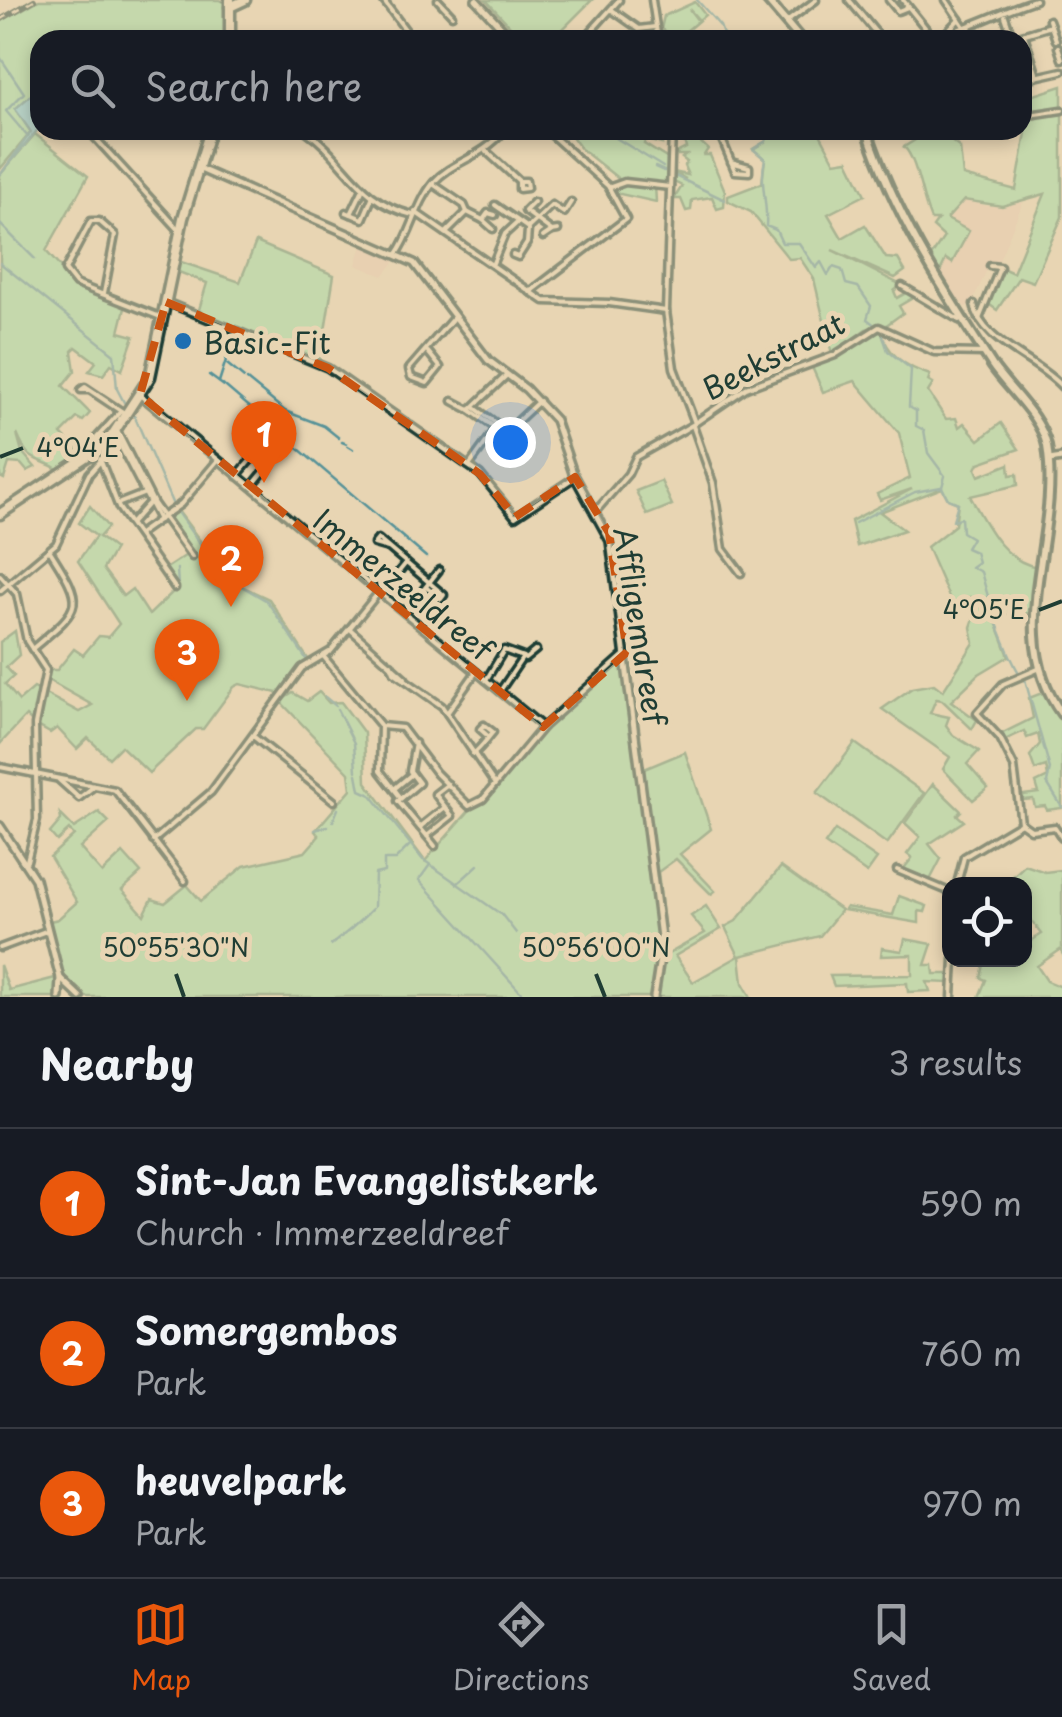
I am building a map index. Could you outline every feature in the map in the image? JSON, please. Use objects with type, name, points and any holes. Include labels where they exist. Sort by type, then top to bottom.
[{"type":"main road","points":[[231,30],[232,3],[245,0]]},
{"type":"main road","points":[[767,0],[791,30]]},
{"type":"main road","points":[[0,514],[103,450],[119,435],[124,413],[140,395],[152,370],[180,230],[207,140]]},
{"type":"main road","points":[[870,140],[882,177],[907,228],[985,353],[1041,430],[1050,460],[1045,551],[1036,608],[1038,669],[1047,693],[1062,714]]},
{"type":"street","points":[[383,0],[406,30]]},
{"type":"street","points":[[438,0],[452,15]]},
{"type":"street","points":[[476,0],[504,30]]},
{"type":"street","points":[[592,30],[619,0]]},
{"type":"street","points":[[652,0],[656,30]]},
{"type":"street","points":[[785,24],[816,0]]},
{"type":"street","points":[[849,0],[874,30]]},
{"type":"street","points":[[890,0],[898,11]]},
{"type":"street","points":[[902,0],[928,30]]},
{"type":"street","points":[[946,0],[967,28]]},
{"type":"street","points":[[959,30],[1035,0]]},
{"type":"street","points":[[890,16],[908,7]]},
{"type":"street","points":[[610,9],[639,30],[655,27]]},
{"type":"street","points":[[1005,15],[1010,30]]},
{"type":"street","points":[[948,30],[959,20]]},
{"type":"street","points":[[1032,31],[1050,23],[1062,59]]},
{"type":"street","points":[[1032,64],[1037,76]]},
{"type":"street","points":[[1032,77],[1062,70]]},
{"type":"street","points":[[1032,115],[1062,110]]},
{"type":"street","points":[[97,140],[180,230]]},
{"type":"street","points":[[319,140],[331,148],[362,191],[446,233],[544,301],[610,303],[666,311]]},
{"type":"street","points":[[397,254],[413,215],[433,184],[486,151],[496,140]]},
{"type":"street","points":[[530,292],[624,224],[626,216],[610,190],[557,140]]},
{"type":"street","points":[[672,140],[666,311],[674,368],[713,483],[723,550],[741,573]]},
{"type":"street","points":[[722,140],[731,162]]},
{"type":"street","points":[[486,151],[519,182]]},
{"type":"street","name":"Affligemdreef","points":[[198,168],[397,254],[422,271],[488,360],[539,401],[559,428],[575,478],[610,541],[662,945],[654,997]]},
{"type":"street","points":[[610,190],[625,182],[670,186]]},
{"type":"street","points":[[433,184],[493,230]]},
{"type":"street","points":[[362,191],[348,213],[362,219],[372,198]]},
{"type":"street","points":[[482,220],[493,214],[502,194]]},
{"type":"street","points":[[534,202],[524,211],[555,230],[543,237]]},
{"type":"street","points":[[514,255],[518,257],[527,243],[528,228],[552,206],[564,213],[572,202]]},
{"type":"street","points":[[495,205],[528,228]]},
{"type":"street","points":[[446,233],[467,212]]},
{"type":"street","points":[[104,293],[115,235],[99,221],[91,221],[65,270],[76,284],[163,318]]},
{"type":"street","points":[[493,263],[505,234],[518,222]]},
{"type":"street","points":[[978,319],[1000,267],[990,266]]},
{"type":"street","points":[[542,286],[544,301]]},
{"type":"street","points":[[902,286],[959,312],[973,306],[984,328],[1051,374],[1062,387]]},
{"type":"street","points":[[166,302],[319,362],[469,466],[515,517],[575,478]]},
{"type":"street","points":[[428,352],[440,367],[427,383],[408,372],[454,317]]},
{"type":"street","name":"Beekstraat","points":[[596,511],[628,474],[636,457],[746,388],[835,354],[878,327],[934,352],[985,353]]},
{"type":"street","points":[[471,409],[506,375]]},
{"type":"street","points":[[83,453],[124,413],[88,390]]},
{"type":"street","name":"Immerzeeldreef","points":[[140,395],[542,727]]},
{"type":"street","points":[[471,409],[498,432],[508,432],[539,401]]},
{"type":"street","points":[[453,402],[508,432]]},
{"type":"street","points":[[469,466],[498,432]]},
{"type":"street","points":[[119,435],[161,519]]},
{"type":"street","points":[[0,591],[50,551],[66,531],[103,450]]},
{"type":"street","points":[[237,476],[259,450]]},
{"type":"street","points":[[1050,460],[1062,458]]},
{"type":"street","points":[[100,459],[118,504],[175,588]]},
{"type":"street","points":[[140,533],[181,504],[218,460]]},
{"type":"street","points":[[251,487],[271,463]]},
{"type":"street","points":[[118,504],[145,493]]},
{"type":"street","points":[[145,493],[148,504],[191,556]]},
{"type":"street","points":[[132,523],[148,504]]},
{"type":"street","points":[[388,548],[428,585]]},
{"type":"street","points":[[32,650],[70,617],[77,604],[74,588],[50,551]]},
{"type":"street","points":[[153,841],[211,792],[302,668],[324,657],[406,564]]},
{"type":"street","points":[[404,613],[439,570]]},
{"type":"street","points":[[0,575],[20,601],[32,650],[46,674],[35,725],[37,820],[27,862]]},
{"type":"street","points":[[350,629],[442,706],[494,784]]},
{"type":"street","points":[[486,680],[504,650],[525,659]]},
{"type":"street","points":[[500,691],[536,650]]},
{"type":"street","points":[[381,726],[402,728],[465,805],[483,799],[542,727],[581,688],[627,652]]},
{"type":"street","points":[[324,657],[381,726],[380,771],[401,798]]},
{"type":"street","points":[[1021,824],[1014,766],[1000,738],[978,712],[1003,684],[1038,669]]},
{"type":"street","points":[[446,714],[476,672]]},
{"type":"street","points":[[442,706],[450,705]]},
{"type":"street","points":[[253,736],[334,802]]},
{"type":"street","points":[[473,754],[488,737]]},
{"type":"street","points":[[415,743],[412,774],[419,783],[398,801],[435,846]]},
{"type":"street","points":[[0,767],[120,794],[185,881]]},
{"type":"street","points":[[394,789],[412,774]]},
{"type":"street","points":[[59,780],[81,798],[94,786]]},
{"type":"street","points":[[427,836],[452,816],[435,794],[448,784]]},
{"type":"street","points":[[420,828],[445,808]]},
{"type":"street","points":[[1021,824],[1031,830],[1055,828],[1062,838]]},
{"type":"street","points":[[957,877],[964,857],[1021,824]]},
{"type":"street","points":[[0,826],[27,862],[60,978],[58,997]]},
{"type":"street","points":[[897,870],[942,889]]},
{"type":"street","points":[[0,948],[46,930]]},
{"type":"street","points":[[952,997],[954,967]]},
{"type":"street","points":[[60,978],[80,997]]},
{"type":"highlighted area","points":[[166,302],[328,368],[480,474],[515,517],[575,477],[609,533],[627,652],[543,727],[140,395]]},
{"type":"shaded area","points":[[965,199],[986,206],[1023,202],[997,265],[989,265],[971,305],[965,307],[938,276],[947,259],[951,262],[968,231],[946,219]]},
{"type":"shaded area","points":[[363,242],[398,257],[383,276],[356,265]]},
{"type":"green space","points":[[39,0],[219,0],[227,4],[227,30],[30,30],[30,96],[16,109],[30,133],[0,169],[0,22]]},
{"type":"green space","points":[[486,0],[592,0],[562,30],[514,30]]},
{"type":"green space","points":[[695,2],[705,15],[699,20],[689,9],[698,21],[687,30],[661,29],[664,16]]},
{"type":"green space","points":[[1062,86],[1062,109],[1032,112],[1032,96]]},
{"type":"green space","points":[[1062,111],[1062,217],[1033,282],[1019,277],[997,310],[987,303],[1002,268],[1013,273],[1045,194],[1002,206],[964,200],[947,219],[969,231],[952,263],[946,259],[938,276],[928,261],[944,237],[933,227],[938,220],[931,220],[904,147],[915,140],[950,140],[960,148],[963,176],[1016,190],[1025,140],[1032,140],[1032,116]]},
{"type":"green space","points":[[30,140],[43,140],[88,176],[46,251],[76,285],[126,304],[119,332],[134,336],[122,370],[111,364],[103,375],[89,371],[96,362],[76,347],[72,351],[75,371],[63,386],[90,413],[83,421],[77,418],[61,434],[84,457],[61,471],[30,456],[17,434],[22,452],[35,467],[27,471],[21,464],[9,463],[4,479],[0,477],[0,175]]},
{"type":"green space","points":[[575,140],[646,140],[644,144],[668,159],[670,187],[655,185],[656,202],[611,192],[609,187],[620,180]]},
{"type":"green space","points":[[684,140],[698,140],[708,149],[704,155],[710,155],[725,191],[724,207],[717,209],[712,197],[692,200],[691,210],[686,211],[681,199],[674,199],[682,186],[672,181],[673,174],[686,179],[673,172],[688,175],[684,166],[687,162],[682,158],[686,155],[672,155],[686,148]]},
{"type":"green space","points":[[823,140],[835,162],[848,160],[865,195],[828,214],[842,238],[865,225],[886,258],[898,259],[905,271],[895,278],[832,250],[901,285],[894,291],[897,298],[908,292],[916,296],[899,306],[903,313],[885,326],[866,329],[832,354],[814,279],[800,258],[789,259],[751,212],[728,201],[728,196],[762,183],[765,159],[753,149],[766,141]]},
{"type":"green space","points":[[256,242],[334,275],[320,361],[198,313],[207,283],[176,271],[178,261],[240,282]]},
{"type":"green space","points":[[881,330],[899,359],[930,375],[928,381],[933,384],[928,392],[946,419],[956,418],[959,427],[964,423],[979,440],[1001,423],[1019,449],[979,463],[976,469],[979,476],[1009,464],[1010,475],[1017,474],[1018,485],[970,496],[1005,550],[1038,567],[1032,613],[993,614],[1009,656],[979,674],[951,701],[977,720],[972,729],[942,700],[936,699],[930,713],[949,717],[946,725],[953,735],[979,751],[967,764],[988,788],[973,800],[943,769],[950,757],[882,709],[912,688],[934,684],[943,691],[974,643],[971,627],[978,607],[970,597],[952,604],[927,547],[955,525],[958,503],[948,499],[942,488],[880,512],[904,530],[857,546],[851,521],[912,489],[880,500],[877,494],[910,478],[899,433],[855,381],[823,392],[812,367]]},
{"type":"green space","points":[[661,481],[672,505],[647,515],[636,491]]},
{"type":"green space","points":[[90,506],[108,527],[99,537],[115,549],[103,569],[123,596],[132,589],[149,615],[177,588],[165,569],[191,552],[166,519],[178,511],[235,583],[269,599],[310,662],[281,694],[240,684],[234,687],[203,729],[196,729],[149,773],[121,746],[109,758],[88,738],[77,749],[57,728],[50,733],[36,725],[39,691],[34,724],[26,716],[0,744],[0,642],[15,631],[19,655],[6,667],[14,676],[5,684],[19,701],[34,688],[79,712],[92,705],[46,679],[47,670],[57,670],[74,649],[83,655],[99,636],[108,637],[119,624],[78,561],[96,536],[79,523]]},
{"type":"green space","points":[[627,652],[642,770],[685,752],[711,829],[680,854],[715,891],[711,894],[676,859],[658,872],[665,934],[660,935],[654,997],[82,997],[61,974],[46,922],[58,919],[77,902],[50,857],[74,835],[69,830],[57,841],[50,833],[61,820],[60,814],[74,828],[99,812],[109,822],[80,848],[102,873],[123,853],[141,873],[122,890],[144,915],[152,899],[165,903],[187,885],[201,901],[244,866],[305,852],[319,836],[315,831],[351,789],[349,773],[280,701],[293,693],[307,701],[319,692],[329,703],[341,702],[364,733],[366,782],[425,861],[543,727],[581,688]]},
{"type":"green space","points":[[1042,693],[1062,720],[1062,808],[1047,810],[1045,806],[1035,807],[1033,799],[1023,800],[1023,795],[1039,793],[1036,783],[1048,777],[1046,766],[1035,770],[1030,756],[1040,744],[1038,734],[1027,738],[1024,731],[1003,741],[999,735],[1033,718],[1029,698]]},
{"type":"green space","points":[[855,743],[924,793],[887,844],[817,793]]},
{"type":"green space","points":[[933,784],[961,811],[957,815],[964,821],[929,844],[941,859],[929,882],[902,871],[912,858],[907,854],[920,837],[905,823]]},
{"type":"green space","points":[[835,830],[877,859],[867,873],[825,844]]},
{"type":"green space","points":[[1025,865],[1045,872],[1062,870],[1062,953],[1060,950],[1037,966],[1047,981],[1062,987],[1062,997],[979,997],[986,980],[981,978],[983,967],[1032,967],[1032,940],[1042,934],[1032,921],[1032,877],[1012,877]]},
{"type":"green space","points":[[781,867],[841,910],[820,936],[740,956],[743,983],[751,997],[657,997],[663,957],[705,933],[691,916],[706,906],[721,929],[675,956],[693,982],[739,956],[725,927],[736,921]]},
{"type":"green space","points":[[899,896],[927,906],[925,912],[919,911],[919,923],[844,910],[846,907],[893,915]]},
{"type":"green space","points":[[905,939],[932,944],[925,965],[933,965],[934,974],[951,974],[950,983],[927,982],[930,991],[908,992],[907,983],[834,986],[830,976],[912,975],[912,955],[881,956],[882,948],[902,951]]},
{"type":"green space","points":[[0,965],[9,990],[59,977],[58,997],[0,997]]},
{"type":"water","points":[[30,96],[30,131],[15,109]]},
{"type":"water","points":[[30,133],[30,139],[0,175]]},
{"type":"waterway","points":[[697,0],[721,30]]},
{"type":"waterway","points":[[0,57],[24,93],[6,111],[28,137]]},
{"type":"waterway","points":[[619,140],[663,167]]},
{"type":"waterway","points":[[766,140],[753,149],[765,159],[766,226],[776,230],[782,243],[799,243],[816,268],[821,262],[828,275],[833,267],[842,270],[846,284],[858,287],[871,306],[867,319],[881,330],[888,351],[911,369],[909,407],[916,411],[916,426],[924,430],[928,453],[945,476],[942,487],[948,499],[958,503],[953,520],[961,518],[962,532],[972,538],[966,548],[975,552],[978,562],[971,567],[981,572],[989,600],[999,604],[990,609],[1019,673]]},
{"type":"waterway","points":[[655,167],[664,171]]},
{"type":"waterway","points":[[675,176],[725,200]]},
{"type":"waterway","points":[[0,224],[35,259]]},
{"type":"waterway","points":[[0,263],[114,354],[117,389],[126,406]]},
{"type":"waterway","points":[[219,382],[235,332]]},
{"type":"waterway","points":[[227,364],[244,378]]},
{"type":"waterway","points":[[209,375],[224,386]]},
{"type":"waterway","points":[[247,380],[285,411],[324,426],[339,438]]},
{"type":"waterway","points":[[226,387],[426,557]]},
{"type":"waterway","points":[[134,415],[173,505]]},
{"type":"waterway","points":[[342,442],[347,444]]},
{"type":"waterway","points":[[348,446],[353,449]]},
{"type":"waterway","points":[[855,523],[915,492],[941,487]]},
{"type":"waterway","points":[[177,512],[221,574],[267,601],[307,660]]},
{"type":"waterway","points":[[177,569],[178,586]]},
{"type":"waterway","points":[[1024,676],[1050,769],[1047,783],[1062,807]]},
{"type":"waterway","points":[[325,697],[336,706]]},
{"type":"waterway","points":[[337,709],[354,743],[356,771]]},
{"type":"waterway","points":[[357,774],[360,790],[371,795],[423,860]]},
{"type":"waterway","points":[[333,821],[338,809]]},
{"type":"waterway","points":[[315,830],[328,826]]},
{"type":"waterway","points":[[397,858],[409,846]]},
{"type":"waterway","points":[[374,907],[375,874],[384,872],[384,860],[396,860]]},
{"type":"waterway","points":[[425,861],[502,915],[516,933]]},
{"type":"waterway","points":[[457,884],[478,865]]},
{"type":"waterway","points":[[429,866],[419,880],[525,997]]},
{"type":"waterway","points":[[364,917],[372,909]]},
{"type":"waterway","points":[[353,927],[363,918]]},
{"type":"waterway","points":[[331,945],[352,928]]},
{"type":"railway","points":[[0,20],[34,0]]},
{"type":"place","name":"Basic-Fit","points":[[183,341]]},
{"type":"place","name":"Sint-Jan Evangelistkerk","points":[[264,483]]},
{"type":"place","name":"Somergembos","points":[[231,607]]},
{"type":"place","name":"heuvelpark","points":[[187,701]]}]
